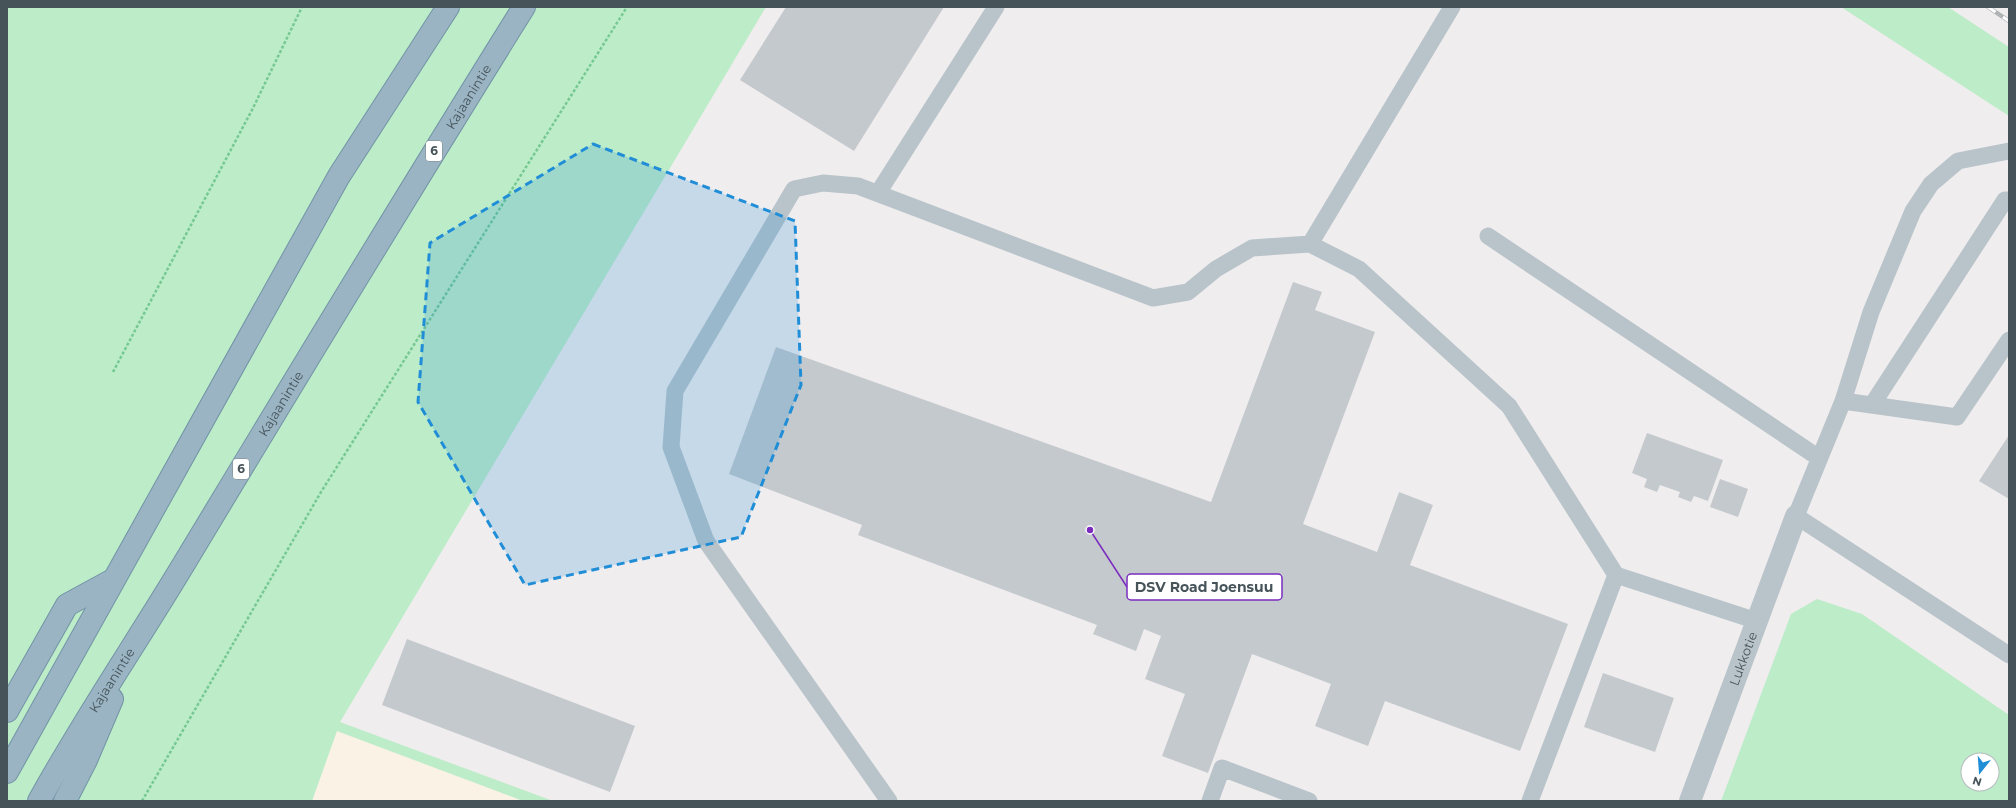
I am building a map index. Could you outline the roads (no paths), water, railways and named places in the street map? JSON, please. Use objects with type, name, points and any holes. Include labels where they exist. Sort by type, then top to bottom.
[{"type":"highway","points":[[7,772],[339,176],[448,7]]},
{"type":"highway","name":"Kajaanintie","points":[[39,801],[70,744],[136,642],[404,198],[524,7]]},
{"type":"highway","points":[[7,711],[68,605],[113,580]]},
{"type":"highway","name":"6","points":[[65,801],[86,760],[136,642]]},
{"type":"street","name":"Lukkotie","points":[[1690,801],[1796,516]]},
{"type":"lane","points":[[878,193],[996,7]]},
{"type":"lane","points":[[1310,244],[1452,7]]},
{"type":"lane","points":[[2009,151],[1958,161],[1931,184],[1913,211],[1871,312],[1843,401],[1796,516],[2009,655]]},
{"type":"lane","points":[[889,801],[706,541],[670,447],[675,391],[794,189],[823,183],[858,186],[1153,298],[1188,292],[1216,269],[1252,248],[1310,244],[1359,269],[1508,406],[1616,575],[1757,621]]},
{"type":"lane","points":[[1872,405],[2005,200],[2009,200]]},
{"type":"lane","points":[[1488,236],[1819,458]]},
{"type":"lane","points":[[1843,401],[1957,418],[2009,340]]},
{"type":"lane","points":[[1530,801],[1616,575]]},
{"type":"lane","points":[[1210,801],[1222,768],[1309,801]]},
{"type":"railway","points":[[1988,7],[2009,21]]},
{"type":"place","name":"DSV Road Joensuu","points":[[1090,530]]}]
